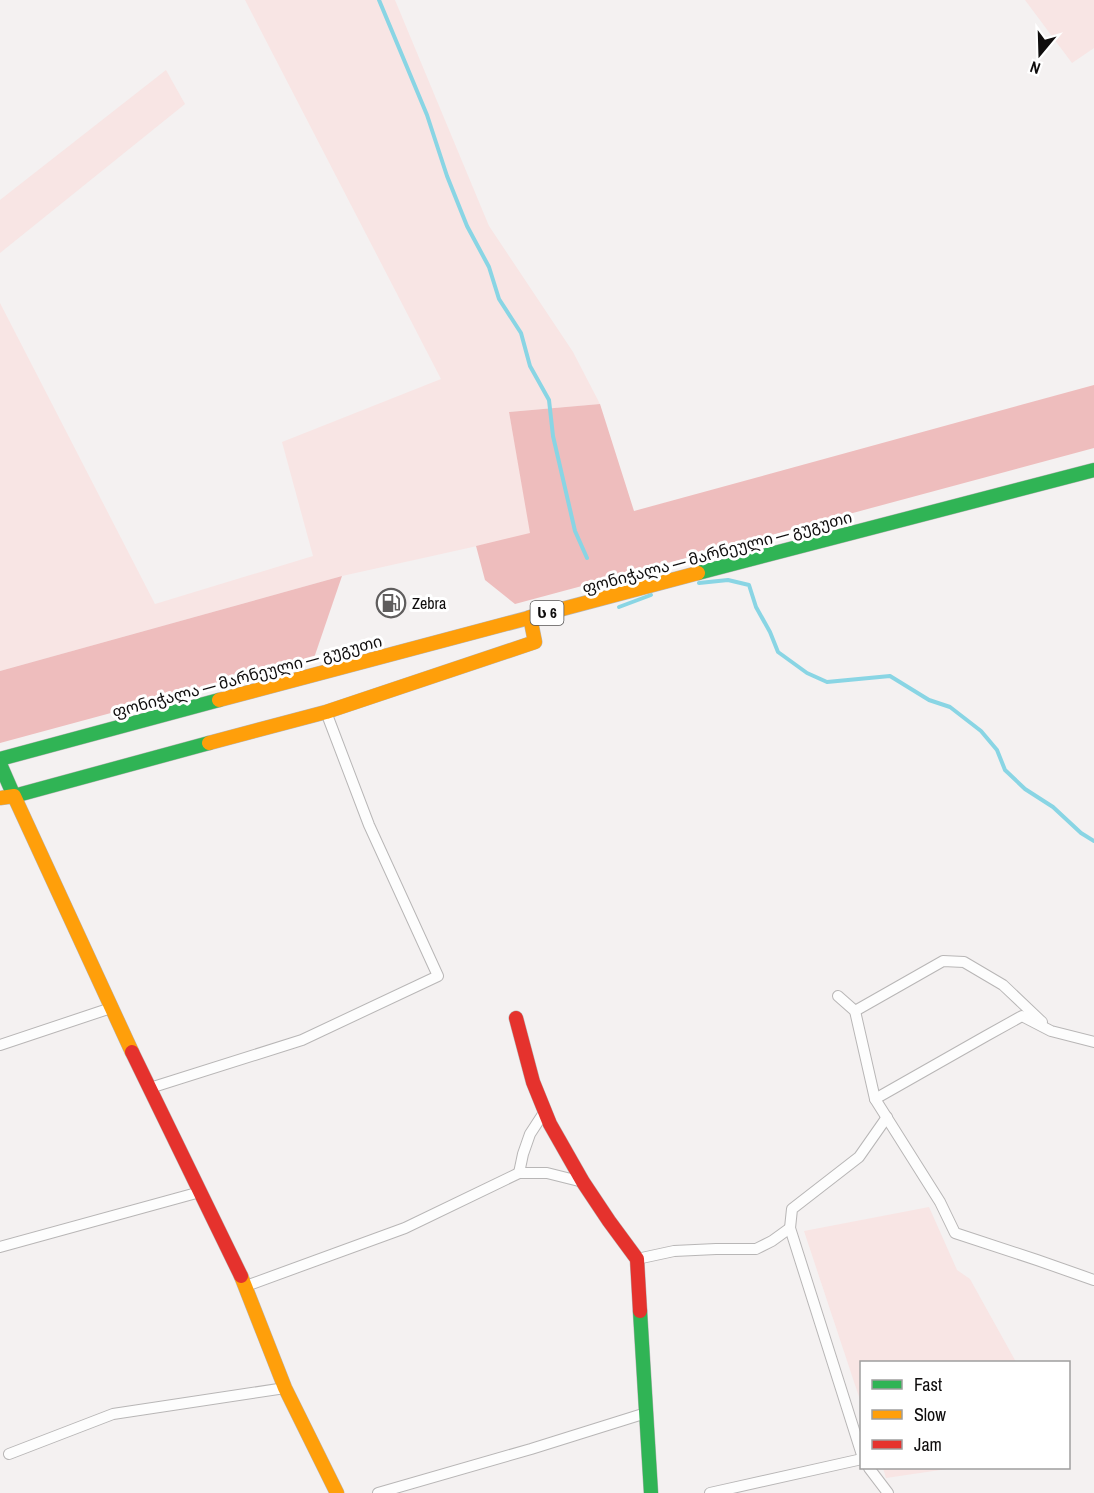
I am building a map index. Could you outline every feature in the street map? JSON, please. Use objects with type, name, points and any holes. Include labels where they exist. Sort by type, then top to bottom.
[{"type":"main road","name":"ფონიჭალა — მარნეული — გუგუთი","points":[[0,759],[530,617],[1094,470]]},
{"type":"main road","points":[[7,797],[326,712],[535,642],[530,617]]},
{"type":"main road","points":[[0,764],[7,797],[246,1286],[285,1388],[337,1493]]},
{"type":"main road","points":[[516,1018],[533,1082],[550,1124],[583,1182],[638,1259],[651,1493]]},
{"type":"street","points":[[150,1088],[302,1040],[438,976],[369,825],[326,712]]},
{"type":"street","points":[[855,1011],[944,961],[964,962],[1003,985],[1051,1031]]},
{"type":"street","points":[[838,996],[855,1011],[875,1099],[940,1202],[955,1233],[1094,1280]]},
{"type":"street","points":[[0,1045],[111,1008]]},
{"type":"street","points":[[875,1099],[1022,1016],[1051,1031],[1094,1042]]},
{"type":"street","points":[[519,1173],[530,1134],[545,1111]]},
{"type":"street","points":[[860,1454],[790,1228],[792,1209],[859,1157],[886,1117]]},
{"type":"street","points":[[246,1286],[405,1228],[519,1173],[547,1173],[583,1182]]},
{"type":"street","points":[[0,1247],[200,1192]]},
{"type":"street","points":[[638,1259],[674,1251],[756,1249],[790,1228]]},
{"type":"street","points":[[9,1454],[113,1414],[285,1388]]},
{"type":"street","points":[[378,1493],[646,1413]]},
{"type":"street","points":[[710,1493],[860,1457]]},
{"type":"street","points":[[870,1469],[888,1493]]},
{"type":"shaded area","points":[[245,0],[395,0],[489,226],[573,352],[600,404],[509,412],[531,534],[342,576],[0,671],[0,303],[155,604],[313,556],[282,442],[441,379]]},
{"type":"shaded area","points":[[1025,0],[1094,0],[1094,48],[1072,63]]},
{"type":"shaded area","points":[[166,70],[185,104],[0,253],[0,200]]},
{"type":"shaded area","points":[[1094,385],[1094,448],[515,604],[485,580],[476,546],[530,533],[509,412],[600,404],[634,511]]},
{"type":"shaded area","points":[[342,576],[314,658],[0,743],[0,671]]},
{"type":"shaded area","points":[[929,1207],[957,1270],[970,1279],[1015,1361],[860,1361],[860,1400],[804,1231]]},
{"type":"shaded area","points":[[883,1469],[947,1469],[886,1478]]},
{"type":"waterway","points":[[379,0],[427,115],[447,176],[467,226],[489,267],[499,299],[521,333],[530,366],[549,400],[553,436],[575,531],[587,558]]},
{"type":"waterway","points":[[699,583],[728,580],[749,585],[756,607],[778,652],[807,673],[827,682],[890,676],[929,700],[950,707],[981,731],[997,750],[1005,770],[1025,789],[1053,807],[1081,833],[1094,841]]},
{"type":"waterway","points":[[619,607],[651,595]]},
{"type":"traffic: fast","points":[[698,573],[1094,470]]},
{"type":"traffic: fast","points":[[0,759],[219,700]]},
{"type":"traffic: fast","points":[[0,764],[14,796],[209,743]]},
{"type":"traffic: fast","points":[[640,1311],[651,1493]]},
{"type":"traffic: slow","points":[[219,700],[698,573]]},
{"type":"traffic: slow","points":[[209,743],[326,712],[535,642],[530,617]]},
{"type":"traffic: slow","points":[[0,798],[14,796],[132,1052]]},
{"type":"traffic: slow","points":[[241,1276],[285,1388],[337,1493]]},
{"type":"traffic: jam","points":[[516,1018],[533,1082],[550,1124],[583,1182],[637,1259],[640,1311]]},
{"type":"traffic: jam","points":[[132,1052],[241,1276]]},
{"type":"place","name":"Zebra","points":[[391,603]]}]
